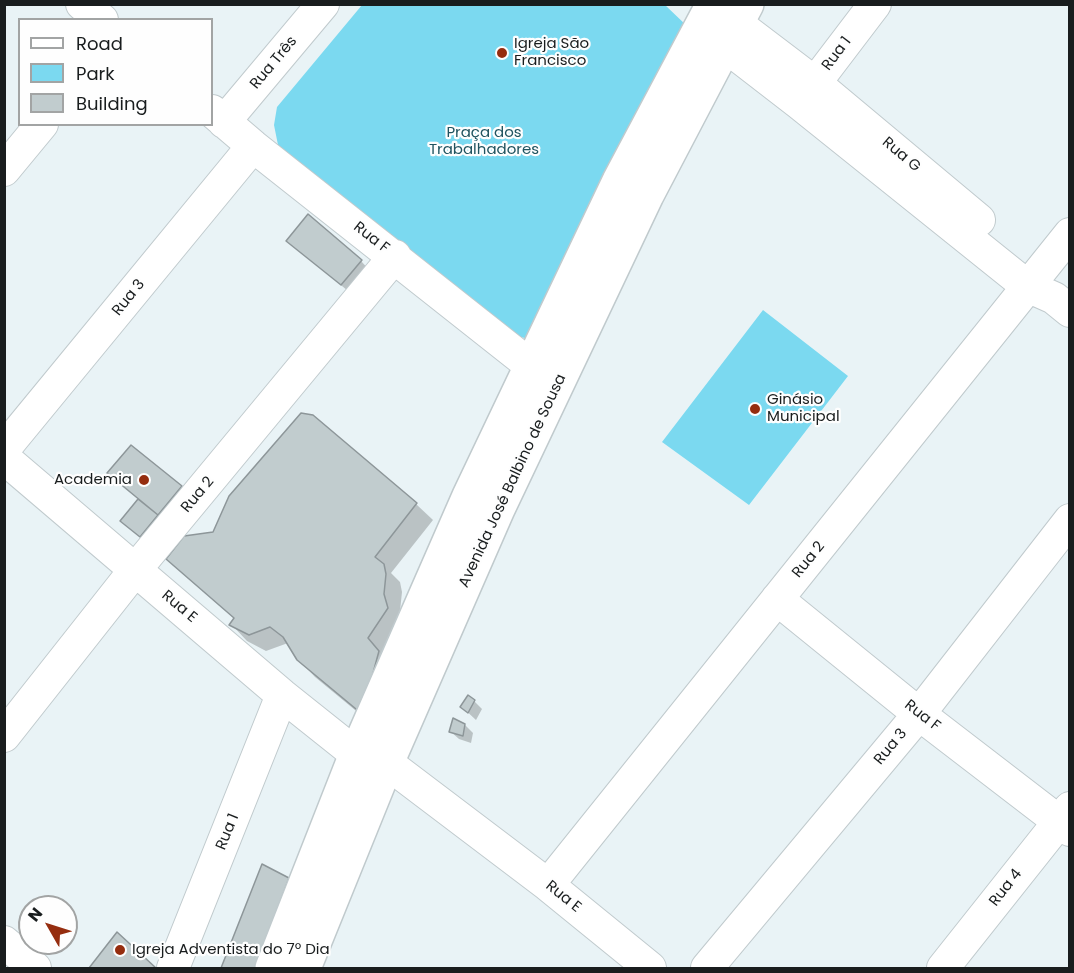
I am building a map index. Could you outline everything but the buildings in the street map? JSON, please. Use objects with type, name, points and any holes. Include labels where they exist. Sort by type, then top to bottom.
[{"type":"main road","name":"Avenida José Balbino de Sousa","points":[[291,959],[356,754],[483,502],[633,188],[721,16]]},
{"type":"main road","name":"Avenida José Balbino de Sousa","points":[[291,959],[387,763],[483,502],[530,365],[633,188]]},
{"type":"street","points":[[82,4],[100,18]]},
{"type":"street","name":"Rua Três","points":[[218,117],[323,4]]},
{"type":"street","name":"Rua 1","points":[[807,93],[874,4]]},
{"type":"street","name":"Rua G","points":[[721,16],[807,93],[1047,292]]},
{"type":"street","name":"Rua F","points":[[218,117],[530,365]]},
{"type":"street","points":[[4,170],[40,126]]},
{"type":"street","name":"Rua 3","points":[[4,449],[253,146]]},
{"type":"street","name":"Rua 2","points":[[548,885],[777,599],[1047,292],[1070,234]]},
{"type":"street","name":"Rua 2","points":[[4,736],[135,570],[395,256]]},
{"type":"street","name":"Rua E","points":[[4,458],[282,695],[356,754]]},
{"type":"street","name":"Rua 3","points":[[707,969],[919,714],[1070,520]]},
{"type":"street","name":"Rua F","points":[[777,599],[919,714],[1066,820]]},
{"type":"street","name":"Rua 1","points":[[173,969],[282,695]]},
{"type":"street","name":"Rua E","points":[[387,763],[548,885],[650,969]]},
{"type":"street","name":"Rua 4","points":[[943,969],[1066,820]]},
{"type":"green space","name":"Praça dos Trabalhadores","points":[[362,5],[665,5],[687,26],[541,321],[525,338],[503,334],[279,150],[274,125],[277,107]]},
{"type":"green space","name":"Ginásio Municipal","points":[[763,310],[848,376],[749,505],[662,442]]},
{"type":"place","name":"Igreja São Francisco","points":[[502,53]]},
{"type":"place","name":"Ginásio Municipal","points":[[755,409]]},
{"type":"place","name":"Academia","points":[[144,480]]},
{"type":"place","name":"Igreja Adventista do 7º Dia","points":[[120,950]]}]
